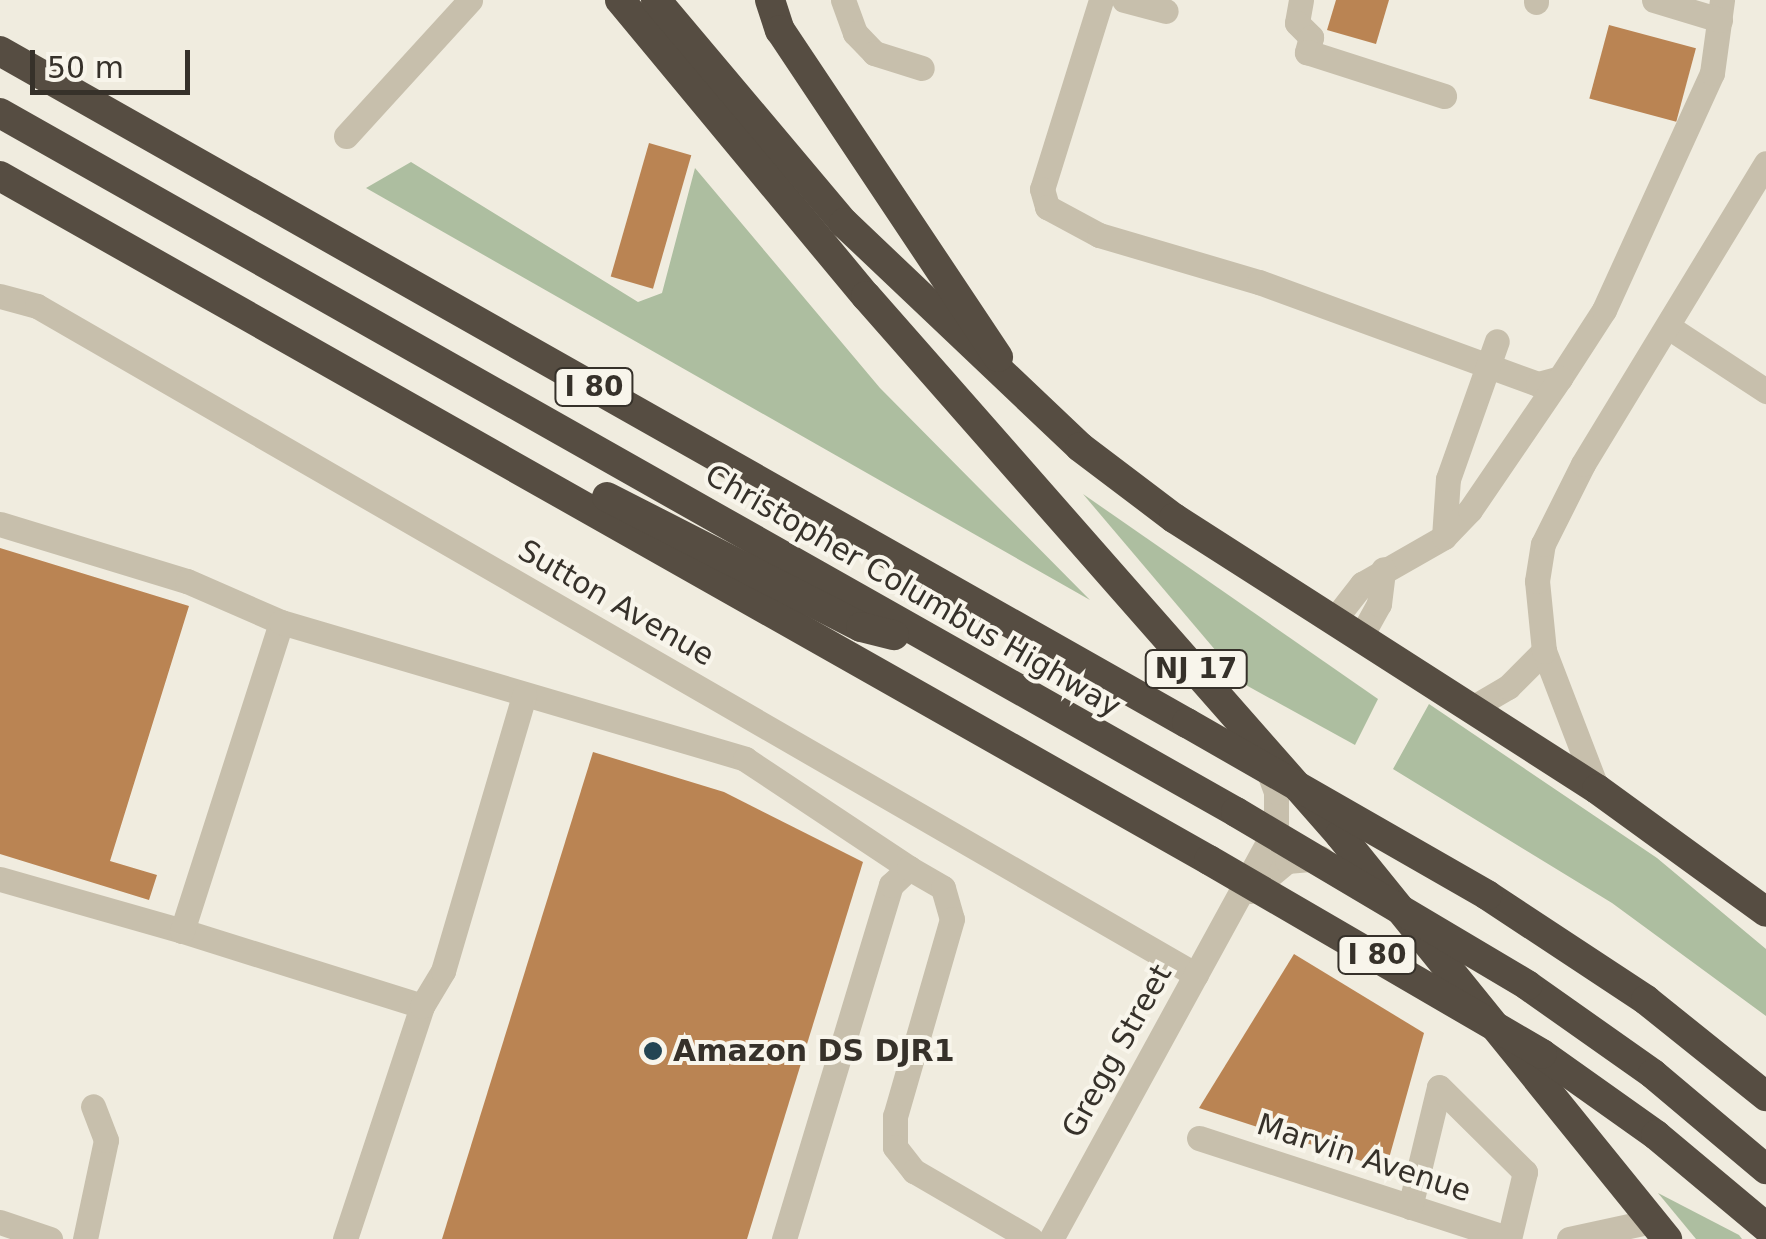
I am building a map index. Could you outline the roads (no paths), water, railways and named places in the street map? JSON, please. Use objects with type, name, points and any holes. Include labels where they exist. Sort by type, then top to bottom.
[{"type":"highway","name":"NJ 17","points":[[620,0],[866,296],[1364,865],[1659,1230]]},
{"type":"highway","points":[[656,0],[844,223],[1027,401],[1174,518],[1597,789],[1766,912]]},
{"type":"highway","points":[[770,0],[780,30],[1027,401]]},
{"type":"highway","name":"Christopher Columbus Highway","points":[[0,51],[1487,895],[1646,1000],[1766,1096]]},
{"type":"highway","name":"Christopher Columbus Highway","points":[[0,113],[1236,812],[1528,985],[1653,1074],[1766,1169]]},
{"type":"highway","name":"I 80","points":[[0,176],[1210,860],[1542,1054],[1656,1134],[1766,1226]]},
{"type":"highway","points":[[437,422],[571,479],[861,627],[940,648]]},
{"type":"street","points":[[844,0],[855,33],[874,53],[922,68]]},
{"type":"street","points":[[1102,0],[1042,189],[1047,207],[1099,236],[1259,282],[1538,384],[1560,378]]},
{"type":"street","points":[[1124,0],[1166,12]]},
{"type":"street","points":[[1301,0],[1296,23],[1311,37],[1307,52],[1444,96]]},
{"type":"street","points":[[1334,620],[1362,584],[1444,537],[1470,510],[1604,310],[1712,73],[1721,10],[1654,0]]},
{"type":"street","points":[[346,136],[467,1]]},
{"type":"street","points":[[1597,789],[1544,651],[1537,581],[1543,544],[1582,464],[1670,328],[1766,164]]},
{"type":"street","name":"Sutton Avenue","points":[[0,296],[37,306],[1196,975]]},
{"type":"street","points":[[1670,328],[1766,391]]},
{"type":"street","points":[[1444,537],[1448,479],[1497,341]]},
{"type":"street","points":[[0,524],[187,582],[281,622],[746,759],[942,888],[952,919],[895,1116],[896,1147],[914,1171],[1031,1239]]},
{"type":"street","points":[[1360,638],[1379,604],[1383,570]]},
{"type":"street","points":[[182,931],[281,622]]},
{"type":"street","points":[[1472,708],[1508,686],[1544,651]]},
{"type":"street","points":[[345,1239],[422,1006],[443,971],[524,695]]},
{"type":"street","name":"Gregg Street","points":[[1052,1239],[1196,975],[1244,897],[1276,828],[1276,792],[1256,738]]},
{"type":"street","name":"Gregg Street","points":[[1244,897],[1287,861],[1326,857],[1364,865]]},
{"type":"street","points":[[784,1239],[891,885],[909,868]]},
{"type":"street","points":[[0,880],[182,931],[422,1006]]},
{"type":"street","points":[[1410,1207],[1439,1088],[1525,1172],[1509,1239]]},
{"type":"street","points":[[85,1239],[106,1140],[93,1106]]},
{"type":"street","name":"Marvin Avenue","points":[[1199,1138],[1509,1239]]},
{"type":"street","points":[[0,1222],[50,1239]]},
{"type":"street","points":[[1569,1239],[1659,1230]]},
{"type":"place","name":"Amazon DS DJR1","points":[[653,1051]]}]
